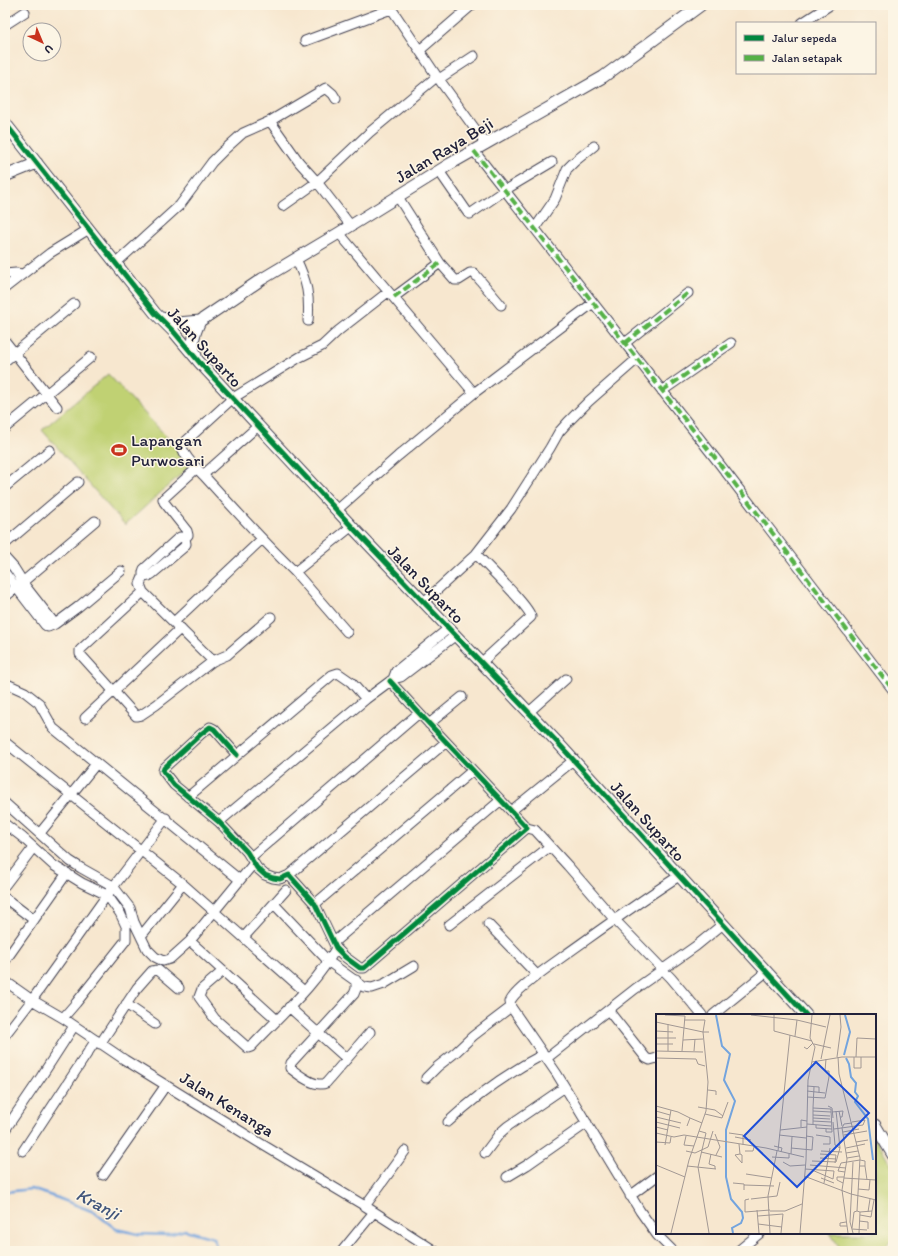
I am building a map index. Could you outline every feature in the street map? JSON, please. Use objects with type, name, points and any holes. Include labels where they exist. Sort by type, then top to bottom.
[{"type":"street","points":[[420,50],[472,5]]},
{"type":"street","name":"Jalan Raya Beji","points":[[200,321],[262,279],[439,171],[603,78],[702,5]]},
{"type":"street","points":[[804,22],[830,5]]},
{"type":"street","points":[[305,41],[390,7],[438,78],[486,144]]},
{"type":"street","points":[[5,25],[25,12]]},
{"type":"street","points":[[284,206],[317,182],[370,132],[434,79],[474,56]]},
{"type":"street","points":[[116,263],[180,205],[212,162],[243,133],[270,121],[326,88],[336,99]]},
{"type":"street","points":[[270,121],[299,162],[317,182],[351,226]]},
{"type":"street","name":"Jalan Suparto","points":[[5,123],[155,313],[174,332],[200,363],[258,426],[574,760],[805,1014]]},
{"type":"street","points":[[535,228],[555,199],[568,169],[574,162],[594,146]]},
{"type":"street","points":[[474,151],[625,342],[893,690]]},
{"type":"street","points":[[439,171],[466,211],[470,214],[505,190],[552,162]]},
{"type":"street","points":[[5,176],[37,163]]},
{"type":"street","points":[[398,197],[440,262],[455,280],[459,280],[470,273],[474,273],[501,305]]},
{"type":"street","points":[[5,288],[50,253],[88,229]]},
{"type":"street","points":[[339,233],[474,393]]},
{"type":"street","points":[[296,259],[305,278],[308,292],[308,321]]},
{"type":"street","points":[[347,632],[294,572],[200,472],[183,451],[182,447],[186,441],[233,398],[300,357],[322,346],[338,331],[440,262]]},
{"type":"street","points":[[5,274],[22,274]]},
{"type":"street","points":[[625,342],[688,293]]},
{"type":"street","points":[[337,510],[398,456],[474,393],[593,303]]},
{"type":"street","points":[[5,361],[74,304]]},
{"type":"street","points":[[155,313],[178,323],[200,321]]},
{"type":"street","points":[[200,321],[194,333],[193,343],[200,363]]},
{"type":"street","points":[[5,341],[57,407]]},
{"type":"street","points":[[662,391],[731,343]]},
{"type":"street","points":[[5,428],[91,357]]},
{"type":"street","points":[[424,602],[476,554],[511,509],[559,432],[589,401],[637,359]]},
{"type":"street","points":[[213,661],[143,592],[140,584],[143,576],[152,574],[186,544],[185,538],[188,535],[187,531],[163,499],[258,426]]},
{"type":"street","points":[[5,487],[50,450]]},
{"type":"street","points":[[5,544],[78,482]]},
{"type":"street","points":[[5,597],[94,521]]},
{"type":"street","points":[[294,572],[352,526]]},
{"type":"street","points":[[85,718],[262,539]]},
{"type":"street","points":[[476,554],[531,614],[531,618],[482,662]]},
{"type":"street","points":[[5,558],[20,585]]},
{"type":"street","points":[[5,573],[20,585],[55,624],[121,571]]},
{"type":"street","points":[[143,592],[80,650],[80,654],[133,715],[138,716],[156,705],[213,661],[227,654],[271,617]]},
{"type":"street","points":[[219,822],[366,700],[392,680],[401,677],[452,632]]},
{"type":"street","points":[[188,797],[332,675],[338,673],[344,677],[366,700]]},
{"type":"street","points":[[529,712],[566,679]]},
{"type":"street","points":[[392,680],[419,713],[472,771],[527,828],[535,830],[550,846],[614,919],[663,970],[701,1014]]},
{"type":"street","points":[[5,683],[25,692],[39,703],[53,728],[96,764],[166,818],[240,880]]},
{"type":"street","points":[[429,724],[462,697]]},
{"type":"street","points":[[5,803],[70,861],[113,886],[123,896],[130,908],[134,922],[147,949],[155,957],[163,961],[170,959],[190,941],[240,880],[252,860],[419,713]]},
{"type":"street","points":[[237,755],[214,729],[210,727],[164,768],[163,771],[174,785],[219,822],[252,860],[257,868],[265,875],[280,879],[288,875],[446,742]]},
{"type":"street","points":[[5,742],[183,884],[304,991]]},
{"type":"street","points":[[511,811],[574,760]]},
{"type":"street","points":[[40,833],[96,764]]},
{"type":"street","points":[[315,904],[472,771]]},
{"type":"street","points":[[223,971],[202,989],[199,998],[215,1019],[246,1047],[251,1047],[329,962],[335,945],[501,800]]},
{"type":"street","points":[[5,1035],[32,1000],[106,895],[166,818]]},
{"type":"street","points":[[5,824],[53,865],[106,895],[120,913],[126,926],[126,940],[63,1018]]},
{"type":"street","points":[[288,875],[315,904],[335,945],[345,958],[360,968],[364,968],[527,828]]},
{"type":"street","points":[[449,925],[550,846]]},
{"type":"street","points":[[5,885],[33,848]]},
{"type":"street","points":[[5,961],[67,873]]},
{"type":"street","points":[[656,1234],[630,1196],[546,1056],[511,1007],[510,1002],[511,999],[537,975],[614,919],[679,876]]},
{"type":"street","points":[[141,936],[183,884]]},
{"type":"street","points":[[244,937],[286,890]]},
{"type":"street","points":[[5,898],[34,920]]},
{"type":"street","points":[[274,904],[329,962],[364,987],[372,988],[384,984],[414,966]]},
{"type":"street","points":[[488,924],[537,975]]},
{"type":"street","points":[[448,1122],[491,1087],[522,1066],[546,1056],[635,989],[696,946],[723,924]]},
{"type":"street","points":[[190,941],[277,1020]]},
{"type":"street","points":[[23,1151],[98,1042],[137,988],[152,971],[158,970],[179,988]]},
{"type":"street","points":[[714,1014],[766,972]]},
{"type":"street","points":[[356,980],[356,989],[354,994],[291,1063],[290,1068],[309,1082],[323,1085],[331,1079],[370,1032]]},
{"type":"street","name":"Jalan Kenanga","points":[[5,981],[32,1000],[63,1018],[166,1085],[365,1206],[435,1251]]},
{"type":"street","points":[[126,1004],[155,1024]]},
{"type":"street","points":[[289,1007],[347,1059]]},
{"type":"street","points":[[426,1078],[473,1036],[511,1007]]},
{"type":"street","points":[[608,1010],[646,1058],[650,1060],[656,1058]]},
{"type":"street","points":[[5,1130],[74,1026]]},
{"type":"street","points":[[103,1176],[166,1085]]},
{"type":"street","points":[[485,1153],[500,1133],[508,1126],[565,1087]]},
{"type":"street","points":[[507,1177],[527,1165],[587,1123]]},
{"type":"street","points":[[876,1127],[893,1155]]},
{"type":"street","points":[[365,1206],[405,1151]]},
{"type":"street","points":[[630,1196],[656,1177]]},
{"type":"street","points":[[342,1251],[374,1212]]},
{"type":"street","points":[[656,1234],[673,1251]]},
{"type":"street","points":[[738,1251],[759,1234]]},
{"type":"green space","name":"Lapangan Purwosari","points":[[108,374],[192,464],[125,525],[42,430]]},
{"type":"green space","points":[[876,1139],[893,1168],[893,1240],[882,1251],[842,1251],[831,1234],[876,1234]]},
{"type":"waterway","name":"Kranji","points":[[5,1192],[31,1189],[94,1212],[116,1229],[138,1234],[167,1235],[185,1230],[214,1238],[217,1251]]},
{"type":"marked path","points":[[474,151],[715,458],[893,690]]},
{"type":"marked path","points":[[394,297],[440,263]]},
{"type":"marked path","points":[[625,343],[688,293]]},
{"type":"marked path","points":[[662,391],[731,343]]},
{"type":"cycle path","points":[[5,123],[155,313],[355,530],[558,743],[805,1014]]},
{"type":"cycle path","points":[[237,755],[214,729],[210,727],[164,768],[163,771],[174,785],[219,822],[247,852],[257,868],[265,875],[280,879],[289,875],[315,904],[336,948],[360,968],[364,968],[527,828],[390,681]]},
{"type":"place","name":"Lapangan Purwosari","points":[[119,450]]}]
